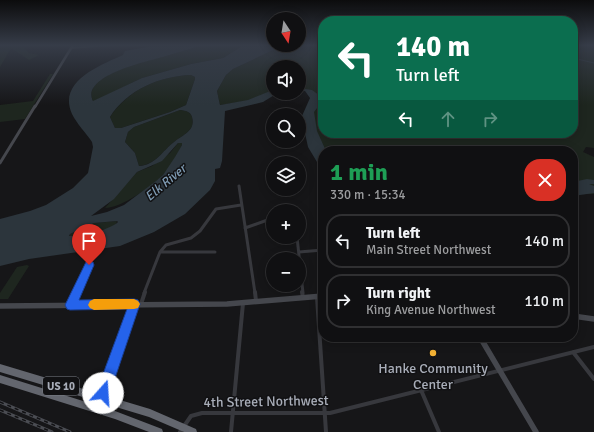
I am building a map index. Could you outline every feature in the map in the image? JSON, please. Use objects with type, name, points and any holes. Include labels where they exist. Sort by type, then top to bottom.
[{"type":"highway","name":"US 10","points":[[0,368],[150,414],[182,430],[193,432]]},
{"type":"highway","name":"US 10","points":[[0,379],[96,409],[159,432]]},
{"type":"main road","points":[[0,163],[60,65]]},
{"type":"main road","points":[[0,306],[243,303],[316,297]]},
{"type":"main road","points":[[578,317],[594,319]]},
{"type":"main road","points":[[483,342],[536,432]]},
{"type":"street","points":[[238,186],[256,302]]},
{"type":"street","points":[[141,304],[151,273],[160,252],[166,245],[191,238],[200,231],[216,209],[242,205]]},
{"type":"street","points":[[245,228],[266,220]]},
{"type":"street","points":[[298,244],[299,252],[318,250]]},
{"type":"street","points":[[160,252],[215,252]]},
{"type":"street","points":[[70,305],[89,265]]},
{"type":"street","points":[[302,292],[303,298]]},
{"type":"street","points":[[316,297],[318,323]]},
{"type":"street","points":[[231,432],[243,303]]},
{"type":"street","points":[[96,409],[101,399],[134,304]]},
{"type":"street","points":[[319,342],[326,432]]},
{"type":"street","name":"4th Street Northwest","points":[[182,430],[188,418],[195,414],[325,413],[594,347]]},
{"type":"street","points":[[573,352],[594,379]]},
{"type":"street","points":[[421,390],[439,432]]},
{"type":"shaded area","points":[[132,65],[187,65],[142,78],[93,101],[92,92],[97,84],[106,76]]},
{"type":"shaded area","points":[[241,65],[266,65],[266,95],[253,100],[220,105],[217,91],[226,75],[233,69]]},
{"type":"shaded area","points":[[306,65],[318,65],[318,138],[578,138],[578,65],[594,65],[594,148],[586,147],[583,152],[594,157],[594,194],[578,194],[578,146],[320,146],[308,123],[313,97],[306,91]]},
{"type":"shaded area","points":[[50,74],[53,74],[25,119],[0,122],[0,105],[33,101]]},
{"type":"shaded area","points":[[191,75],[195,77],[195,79],[186,105],[170,112],[121,128],[115,128],[110,117],[117,107],[135,92],[145,86],[167,78]]},
{"type":"shaded area","points":[[180,110],[188,112],[192,117],[192,126],[188,132],[177,139],[155,160],[139,166],[135,153],[125,142],[128,132],[134,127]]},
{"type":"shaded area","points":[[178,143],[182,143],[182,145],[178,153],[169,168],[159,179],[136,196],[112,207],[105,208],[137,172],[152,166],[170,153]]},
{"type":"shaded area","points":[[117,221],[116,225],[107,229],[69,237],[70,234],[94,223]]},
{"type":"shaded area","points":[[29,266],[8,299],[0,299],[0,293],[17,267]]},
{"type":"water","name":"Elk River","points":[[101,65],[134,65],[105,77],[96,84],[92,92],[93,101],[142,78],[187,65],[241,65],[233,69],[226,75],[217,91],[220,105],[248,100],[266,93],[266,100],[225,111],[222,161],[220,168],[215,169],[215,181],[210,190],[185,214],[154,232],[120,246],[29,259],[0,266],[0,219],[46,205],[73,188],[88,173],[93,147],[92,142],[76,121],[72,114],[69,102],[71,92],[76,83]],"holes":[[[191,75],[195,77],[186,105],[170,112],[121,128],[115,128],[110,117],[117,107],[135,92],[145,86],[168,78]],[[180,110],[188,112],[192,117],[193,122],[188,132],[177,139],[150,163],[139,166],[135,153],[125,142],[128,132],[134,127]],[[178,143],[182,143],[163,175],[156,181],[124,205],[107,212],[91,216],[114,199],[137,172],[162,161]],[[118,222],[109,228],[69,236],[70,234],[94,223]]]},
{"type":"water","points":[[306,89],[312,90],[318,94],[318,107],[314,112],[318,138],[320,138],[324,146],[318,146],[318,164],[308,147],[306,138],[306,108],[310,98],[306,92]]},
{"type":"water","points":[[587,179],[594,180],[594,184],[589,184],[594,186],[594,193],[578,195],[578,181]]},
{"type":"railway","points":[[0,402],[70,432]]},
{"type":"railway","points":[[0,410],[52,432]]},
{"type":"slow traffic","points":[[94,305],[134,304]]},
{"type":"place","name":"Hanke Community Center","points":[[433,353]]},
{"type":"route","points":[[89,265],[70,305],[134,304],[103,393]]}]
